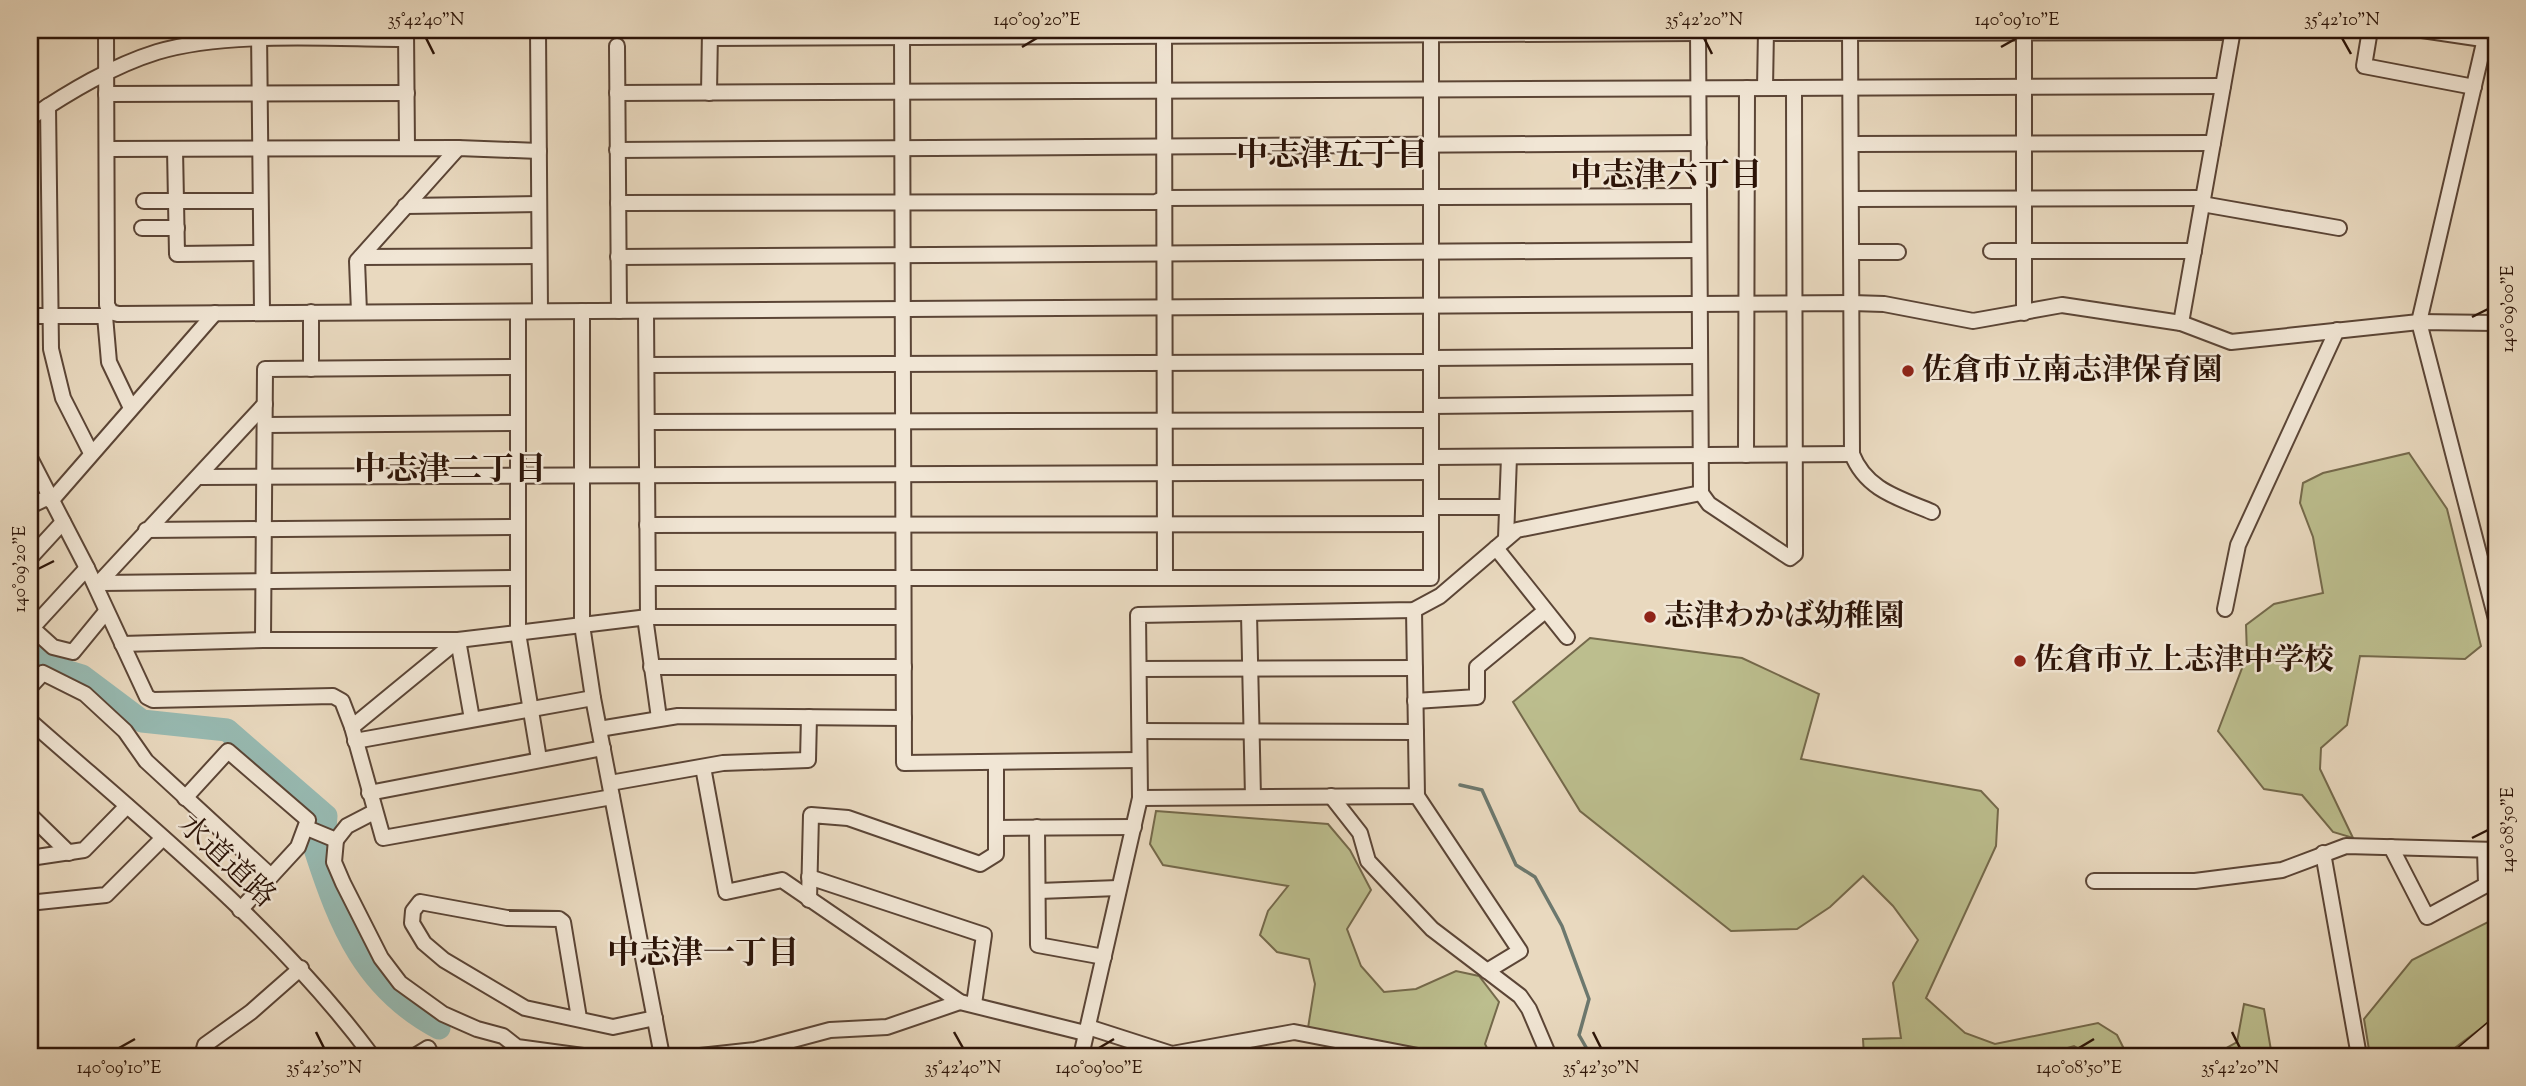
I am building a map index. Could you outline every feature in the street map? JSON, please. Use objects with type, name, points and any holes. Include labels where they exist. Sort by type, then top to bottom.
[{"type":"main road","points":[[2463,1056],[2496,1028]]},
{"type":"street","points":[[30,33],[34,30]]},
{"type":"street","points":[[106,30],[109,362],[131,408]]},
{"type":"street","points":[[538,30],[540,311]]},
{"type":"street","points":[[2370,30],[2364,66],[2474,87]]},
{"type":"street","points":[[2422,30],[2489,37],[2474,87],[2419,322],[2496,619]]},
{"type":"street","points":[[1850,31],[1852,454],[1864,477],[1874,486],[1932,512]]},
{"type":"street","points":[[2024,31],[2024,313]]},
{"type":"street","points":[[1765,88],[1766,32],[2233,31],[2181,323]]},
{"type":"street","points":[[648,578],[1431,578],[1431,32]]},
{"type":"street","points":[[709,93],[710,34],[1698,32],[1700,493],[1709,505],[1790,558],[1795,554],[1796,454],[1794,88]]},
{"type":"street","points":[[1164,33],[1166,577]]},
{"type":"street","points":[[259,34],[262,313]]},
{"type":"street","points":[[30,118],[107,72],[156,52],[181,46],[259,34],[406,34],[407,148]]},
{"type":"street","points":[[902,34],[904,763],[1139,760]]},
{"type":"street","points":[[617,46],[619,311]]},
{"type":"street","points":[[617,93],[2223,86]]},
{"type":"street","points":[[1746,455],[1747,88]]},
{"type":"street","points":[[106,94],[407,93]]},
{"type":"street","points":[[48,106],[50,315],[55,374],[63,398],[91,453]]},
{"type":"street","points":[[617,150],[1699,143]]},
{"type":"street","points":[[1852,144],[2213,143]]},
{"type":"street","points":[[107,149],[458,148],[540,151]]},
{"type":"street","points":[[359,312],[358,261],[458,148]]},
{"type":"street","points":[[175,149],[177,254],[261,253]]},
{"type":"street","points":[[618,203],[902,204],[1156,202],[1165,198],[1431,195],[1699,196]]},
{"type":"street","points":[[1852,199],[2203,201],[2339,228]]},
{"type":"street","points":[[144,201],[260,201]]},
{"type":"street","points":[[405,206],[539,204]]},
{"type":"street","points":[[142,228],[177,228]]},
{"type":"street","points":[[618,257],[1699,250]]},
{"type":"street","points":[[1990,251],[2194,251]]},
{"type":"street","points":[[1852,252],[1898,252]]},
{"type":"street","points":[[361,257],[539,256]]},
{"type":"street","points":[[30,316],[1852,303],[1884,304],[1973,321],[2062,305],[2181,323],[2231,342],[2419,322],[2496,323]]},
{"type":"street","points":[[582,311],[582,625],[593,698],[662,1056]]},
{"type":"street","points":[[646,311],[646,617],[659,719]]},
{"type":"street","points":[[311,312],[312,369]]},
{"type":"street","points":[[518,312],[518,633],[539,759]]},
{"type":"street","points":[[30,506],[50,499],[215,313]]},
{"type":"street","points":[[2225,609],[2238,545],[2337,330]]},
{"type":"street","points":[[647,365],[903,367],[1700,356]]},
{"type":"street","points":[[263,640],[265,369],[517,367]]},
{"type":"street","points":[[647,422],[1165,420],[1700,403]]},
{"type":"street","points":[[97,585],[265,404]]},
{"type":"street","points":[[265,425],[517,423]]},
{"type":"street","points":[[199,477],[1165,472],[1431,464],[1509,457],[1852,454]]},
{"type":"street","points":[[1509,457],[1501,543],[1545,611],[1567,637]]},
{"type":"street","points":[[30,458],[97,585],[105,613],[147,697],[153,700],[332,696],[342,701],[383,838],[611,790],[702,767],[808,760],[809,717]]},
{"type":"street","points":[[1081,1056],[1140,798],[1138,615],[1414,610],[1440,596],[1517,530],[1700,493]]},
{"type":"street","points":[[1431,507],[1506,507]]},
{"type":"street","points":[[30,558],[63,522]]},
{"type":"street","points":[[647,526],[1431,524]]},
{"type":"street","points":[[146,530],[517,527]]},
{"type":"street","points":[[86,568],[31,621],[53,647],[73,652],[105,613]]},
{"type":"street","points":[[97,585],[517,579]]},
{"type":"street","points":[[1414,610],[1417,796],[1520,951],[1486,971]]},
{"type":"street","points":[[1415,701],[1477,697],[1476,667],[1545,611]]},
{"type":"street","points":[[1249,614],[1253,797]]},
{"type":"street","points":[[122,644],[263,640],[458,640],[646,617],[904,617]]},
{"type":"street","points":[[458,640],[472,719]]},
{"type":"street","points":[[354,734],[458,640]]},
{"type":"street","points":[[651,667],[904,667]]},
{"type":"street","points":[[1139,669],[1415,668]]},
{"type":"street","points":[[30,687],[43,673],[85,694],[125,731],[146,761],[271,876]]},
{"type":"street","points":[[354,734],[472,719],[593,698]]},
{"type":"street","points":[[599,729],[678,716],[904,718]]},
{"type":"street","name":"水道道路","points":[[30,721],[163,838],[301,968],[372,1056]]},
{"type":"street","points":[[1140,732],[1416,732]]},
{"type":"street","points":[[369,793],[603,748]]},
{"type":"street","points":[[185,798],[228,751],[308,820],[298,847],[240,910]]},
{"type":"street","points":[[809,900],[811,815],[848,818],[980,864],[996,854],[996,762]]},
{"type":"street","points":[[702,767],[726,892],[782,880],[967,1003],[1087,1030],[1172,1054],[1205,1053],[1294,1032],[1418,1056]]},
{"type":"street","points":[[1331,796],[1360,833],[1368,861],[1432,929],[1520,996],[1529,1009],[1549,1056]]},
{"type":"street","points":[[1140,798],[1417,796]]},
{"type":"street","points":[[30,858],[84,850],[127,806]]},
{"type":"street","points":[[374,812],[347,827],[336,840],[334,862],[381,958],[400,983],[454,1019],[503,1036],[517,1047],[550,1054],[583,1056]]},
{"type":"street","points":[[30,815],[69,853]]},
{"type":"street","points":[[1037,827],[1038,945],[1104,957]]},
{"type":"street","points":[[996,828],[1134,827]]},
{"type":"street","points":[[307,828],[336,840]]},
{"type":"street","points":[[38,902],[106,895],[163,838]]},
{"type":"street","points":[[2094,881],[2195,881],[2282,870],[2346,846],[2391,847],[2491,850],[2486,885],[2427,917],[2391,847]]},
{"type":"street","points":[[2323,853],[2359,1056]]},
{"type":"street","points":[[809,877],[984,935],[967,1003]]},
{"type":"street","points":[[1038,891],[1118,888]]},
{"type":"street","points":[[579,1017],[564,922],[559,919],[507,918],[420,902],[413,911],[412,923],[424,943],[444,960],[525,1008],[579,1017],[613,1027],[654,1018]]},
{"type":"street","points":[[202,1056],[205,1045],[251,1013],[301,968]]},
{"type":"street","points":[[700,1056],[755,1050],[830,1030],[887,1027],[967,1003]]},
{"type":"street","points":[[415,1056],[428,1048],[432,1056]]},
{"type":"green space","points":[[2409,453],[2447,509],[2481,646],[2465,659],[2360,656],[2347,725],[2321,748],[2320,769],[2353,838],[2333,832],[2302,795],[2264,789],[2218,731],[2247,655],[2246,625],[2274,604],[2323,593],[2313,537],[2300,503],[2303,483],[2323,473]]},
{"type":"green space","points":[[1590,638],[1742,658],[1819,694],[1801,759],[1981,791],[1998,809],[1996,846],[1926,998],[1965,1033],[1995,1044],[2098,1023],[2117,1035],[2127,1055],[2149,1056],[2091,1056],[2074,1046],[2040,1056],[1864,1056],[1863,1039],[1901,1038],[1893,983],[1918,940],[1893,906],[1863,876],[1830,907],[1797,929],[1731,931],[1580,811],[1513,702]]},
{"type":"green space","points":[[1156,811],[1328,824],[1350,850],[1371,890],[1347,929],[1361,966],[1384,992],[1416,989],[1456,971],[1479,976],[1499,1002],[1485,1044],[1491,1056],[1395,1056],[1308,1028],[1315,984],[1309,959],[1277,952],[1260,935],[1268,911],[1288,886],[1163,865],[1150,844]]},
{"type":"green space","points":[[2496,918],[2496,1017],[2444,1056],[2370,1056],[2364,1019],[2412,960]]},
{"type":"green space","points":[[2244,1004],[2264,1009],[2272,1056],[2212,1056],[2237,1042]]},
{"type":"waterway","points":[[30,647],[59,669],[82,676],[142,721],[227,730],[326,816],[325,828],[315,849],[346,929],[374,975],[413,1012],[439,1028]]},
{"type":"waterway","points":[[1460,785],[1482,790],[1516,865],[1535,877],[1562,926],[1589,999],[1579,1035],[1591,1056]]},
{"type":"place","name":"佐倉市立南志津保育園","points":[[1908,371]]},
{"type":"place","name":"志津わかば幼稚園","points":[[1650,617]]},
{"type":"place","name":"佐倉市立上志津中学校","points":[[2020,661]]},
{"type":"district","name":"中志津五丁目","points":[[1332,157]]},
{"type":"district","name":"中志津六丁目","points":[[1666,177]]},
{"type":"district","name":"中志津二丁目","points":[[450,471]]},
{"type":"district","name":"中志津一丁目","points":[[703,955]]}]
